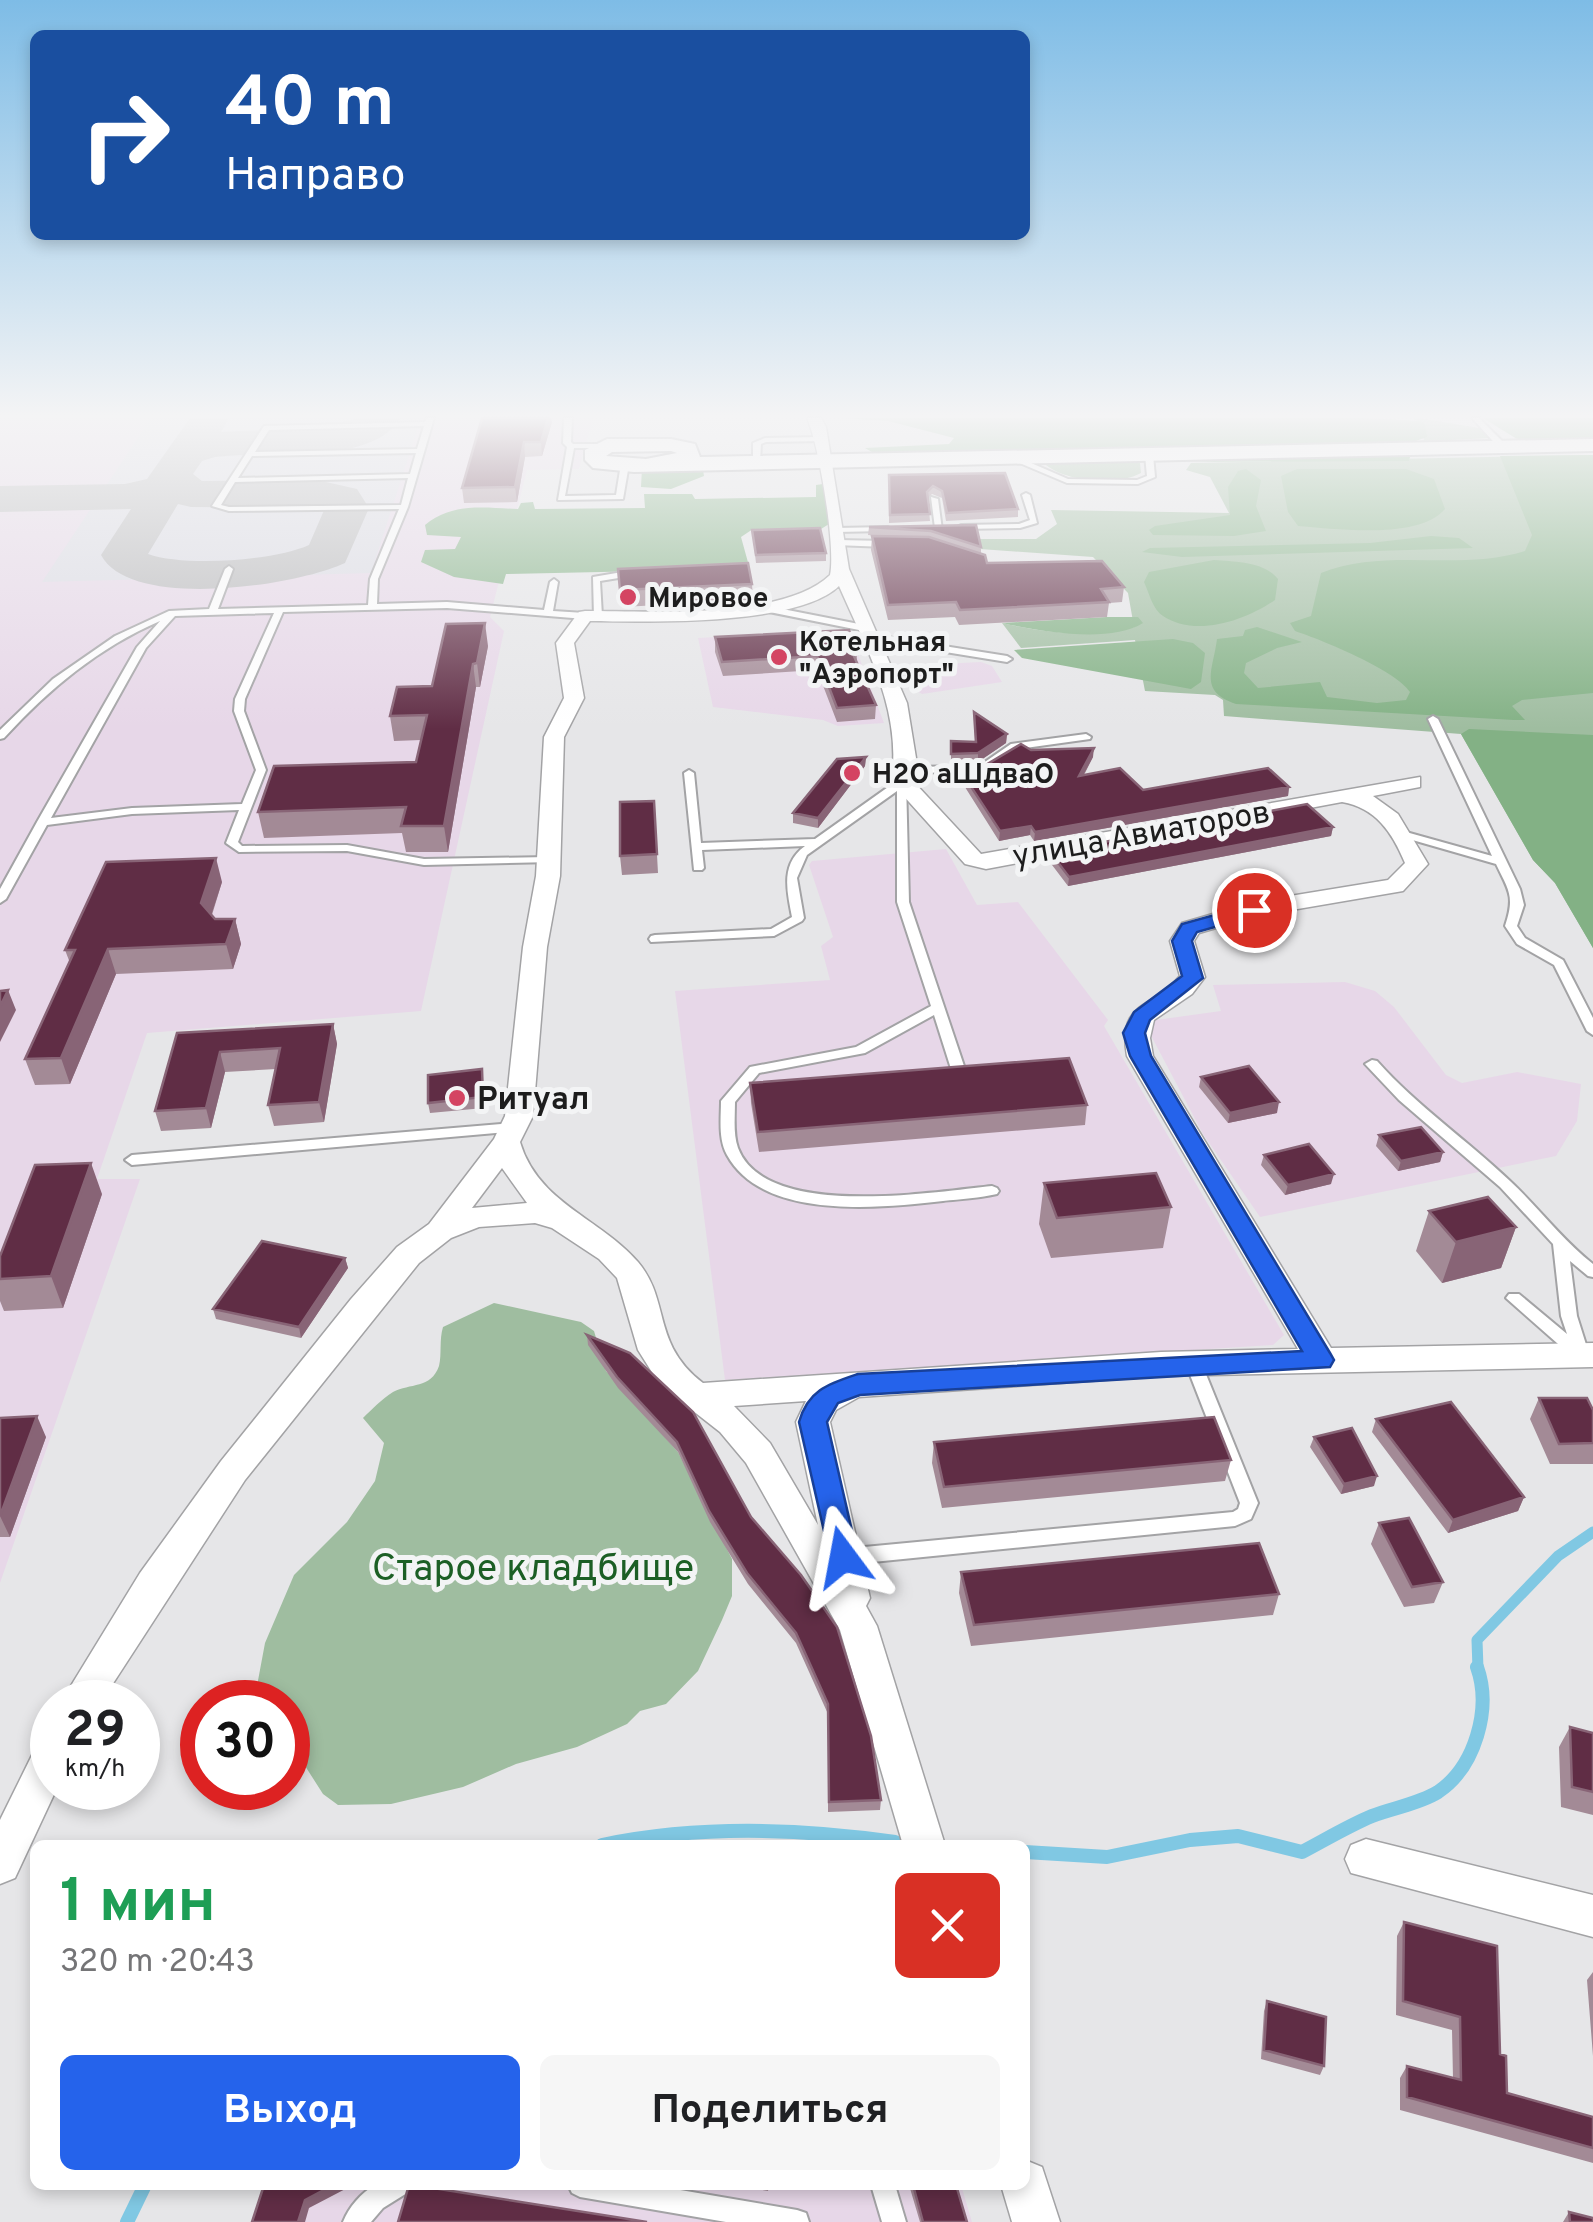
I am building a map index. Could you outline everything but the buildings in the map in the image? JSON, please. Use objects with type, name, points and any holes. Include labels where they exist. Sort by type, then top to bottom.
[{"type":"street","points":[[835,522],[840,570],[903,722],[904,776]]},
{"type":"street","points":[[93,1680],[136,1607],[206,1508],[367,1301],[408,1256],[440,1231],[510,1135],[519,1116],[535,947],[548,860],[554,736],[574,698],[566,643],[591,616],[758,608],[822,592],[836,581],[840,570]]},
{"type":"street","name":"улица Авиаторов","points":[[904,776],[963,852],[986,862],[1412,782]]},
{"type":"street","points":[[1321,1360],[1140,1056],[1135,1024],[1193,978],[1182,941],[1190,928],[1254,910],[1395,886],[1417,864],[1406,836],[1367,798],[1344,796]]},
{"type":"street","points":[[510,1135],[510,1162],[522,1179],[562,1220],[610,1251],[630,1274],[654,1350],[671,1376],[732,1423],[758,1453],[858,1626]]},
{"type":"street","points":[[440,1231],[474,1218],[508,1212],[534,1212],[562,1220]]},
{"type":"street","points":[[696,1396],[1193,1362],[1587,1354]]},
{"type":"street","points":[[858,1384],[828,1396],[817,1407],[813,1422],[858,1626],[922,1840]]},
{"type":"street","points":[[0,1864],[30,1802]]},
{"type":"street","points":[[1366,1859],[1593,1916]]},
{"type":"street","points":[[1027,2190],[1036,2222]]},
{"type":"lane","points":[[372,606],[374,579],[398,522]]},
{"type":"lane","points":[[938,522],[939,528]]},
{"type":"lane","points":[[923,528],[1020,526],[1032,522]]},
{"type":"lane","points":[[837,536],[890,528]]},
{"type":"lane","points":[[837,536],[897,544]]},
{"type":"lane","points":[[212,612],[228,570]]},
{"type":"lane","points":[[0,736],[66,669],[102,645],[172,613],[493,606],[591,616],[596,579],[650,573]]},
{"type":"lane","points":[[548,611],[554,582]]},
{"type":"lane","points":[[758,608],[1006,660]]},
{"type":"lane","points":[[280,611],[240,699],[239,710],[261,770],[232,843],[239,850],[347,848],[424,862],[548,860]]},
{"type":"lane","points":[[0,899],[142,647],[172,613]]},
{"type":"lane","points":[[1433,719],[1518,905],[1510,926],[1521,941],[1559,963],[1593,1032]]},
{"type":"lane","points":[[655,939],[774,932],[798,918],[790,878],[793,864],[904,776],[982,770],[1015,746],[1086,737]]},
{"type":"lane","points":[[689,774],[698,868]]},
{"type":"lane","points":[[904,776],[904,902],[960,1074]]},
{"type":"lane","points":[[44,822],[132,811],[246,808]]},
{"type":"lane","points":[[1406,836],[1499,860]]},
{"type":"lane","points":[[696,848],[817,842]]},
{"type":"lane","points":[[938,1007],[860,1050],[755,1070],[728,1101],[733,1153],[765,1185],[796,1195],[867,1200],[992,1190]]},
{"type":"lane","points":[[1372,1064],[1425,1119],[1503,1182],[1560,1244],[1593,1272]]},
{"type":"lane","points":[[132,1160],[510,1135]]},
{"type":"lane","points":[[1560,1244],[1569,1316],[1587,1354]]},
{"type":"lane","points":[[1514,1298],[1587,1354]]},
{"type":"lane","points":[[843,1557],[1235,1520],[1245,1514],[1249,1502],[1193,1362]]},
{"type":"lane","points":[[355,2222],[374,2198],[390,2190]]},
{"type":"lane","points":[[609,2190],[797,2222]]},
{"type":"lane","points":[[885,2190],[894,2222]]},
{"type":"shaded area","points":[[0,522],[514,522],[490,617],[504,631],[421,1011],[147,1033],[97,1179],[140,1179],[0,1583]]},
{"type":"shaded area","points":[[82,522],[388,522],[371,573],[42,582]]},
{"type":"shaded area","points":[[836,630],[853,641],[884,723],[838,726],[823,720],[713,707],[698,638]]},
{"type":"shaded area","points":[[981,662],[992,666],[1002,682],[922,694],[909,686],[903,666]]},
{"type":"shaded area","points":[[946,849],[977,905],[1018,902],[1108,1020],[1104,1026],[1284,1335],[1273,1345],[725,1380],[675,991],[830,980],[821,946],[833,937],[809,865],[812,861]]},
{"type":"shaded area","points":[[1345,982],[1375,991],[1394,1007],[1446,1075],[1462,1083],[1517,1072],[1581,1084],[1577,1121],[1556,1156],[1260,1217],[1203,1134],[1146,1026],[1156,1020],[1221,1011],[1213,985]]},
{"type":"shaded area","points":[[263,2190],[962,2190],[972,2222],[252,2222]]},
{"type":"green space","points":[[430,522],[829,524],[821,529],[753,529],[741,537],[749,566],[740,569],[506,574],[503,584],[454,577],[421,562],[425,550],[455,549],[461,537],[427,535],[425,525]]},
{"type":"green space","points":[[1184,522],[1262,522],[1266,531],[1234,536],[1153,535],[1149,530]]},
{"type":"green space","points":[[1295,522],[1425,522],[1376,530],[1298,526]]},
{"type":"green space","points":[[1527,522],[1593,522],[1593,693],[1522,700],[1512,706],[1525,720],[1514,720],[1236,704],[1216,693],[1212,686],[1217,639],[1243,636],[1245,630],[1257,627],[1302,642],[1277,648],[1246,663],[1244,673],[1258,688],[1320,682],[1327,697],[1377,703],[1406,700],[1410,692],[1390,674],[1340,648],[1295,631],[1290,623],[1311,616],[1321,573],[1371,562],[1500,557],[1525,551],[1532,535]]},
{"type":"green space","points":[[1593,522],[1593,948],[1555,883],[1533,860],[1461,734],[1224,716],[1223,700],[1215,695],[1145,691],[1135,640],[1021,648],[1002,623],[1068,633],[1134,627],[1128,593],[1093,557],[980,549],[942,539],[1036,539],[1057,524]]},
{"type":"green space","points":[[1431,536],[1459,538],[1473,548],[1182,557],[1142,552],[1150,548],[1370,543]]},
{"type":"green space","points":[[1214,560],[1249,564],[1272,573],[1278,579],[1275,600],[1236,620],[1205,626],[1176,622],[1160,613],[1144,582],[1149,572]]},
{"type":"green space","points":[[1138,617],[1143,623],[1112,633],[1093,634],[1002,623]]},
{"type":"green space","points":[[1173,639],[1193,643],[1205,653],[1201,682],[1191,689],[1022,658],[1014,650]]},
{"type":"green space","points":[[1469,729],[1593,735],[1593,948],[1555,883],[1533,860],[1461,734]]},
{"type":"green space","name":"Старое кладбище","points":[[494,1303],[581,1322],[594,1331],[606,1371],[678,1452],[732,1559],[732,1596],[698,1671],[666,1704],[640,1711],[627,1724],[577,1747],[516,1764],[463,1787],[391,1804],[338,1805],[323,1794],[310,1774],[310,1680],[258,1680],[265,1643],[294,1575],[347,1522],[375,1481],[384,1443],[363,1418],[393,1392],[431,1379],[439,1366],[443,1327]]},
{"type":"waterway","points":[[1478,1669],[1477,1640],[1558,1556],[1593,1532]]},
{"type":"waterway","points":[[1030,1852],[1107,1857],[1190,1840],[1238,1836],[1302,1852],[1372,1816],[1431,1796],[1451,1781],[1471,1753],[1477,1736],[1482,1701],[1477,1667]]},
{"type":"waterway","points":[[632,1840],[748,1831],[877,1840]]},
{"type":"waterway","points":[[127,2222],[143,2190]]},
{"type":"taxiway","points":[[145,522],[124,555],[128,562],[144,570],[187,572],[265,571],[311,561],[329,553],[342,522]]},
{"type":"place","name":"Мировое","points":[[628,597]]},
{"type":"place","name":"Котельная \"Аэропорт\"","points":[[779,657]]},
{"type":"place","name":"H2O аШдваО","points":[[852,773]]},
{"type":"place","name":"Ритуал","points":[[457,1098]]},
{"type":"route","points":[[843,1557],[813,1422],[817,1407],[828,1396],[858,1384],[1018,1372],[1193,1362],[1321,1360],[1140,1056],[1134,1033],[1141,1017],[1193,978],[1182,941],[1184,934],[1199,923],[1254,910]]}]
